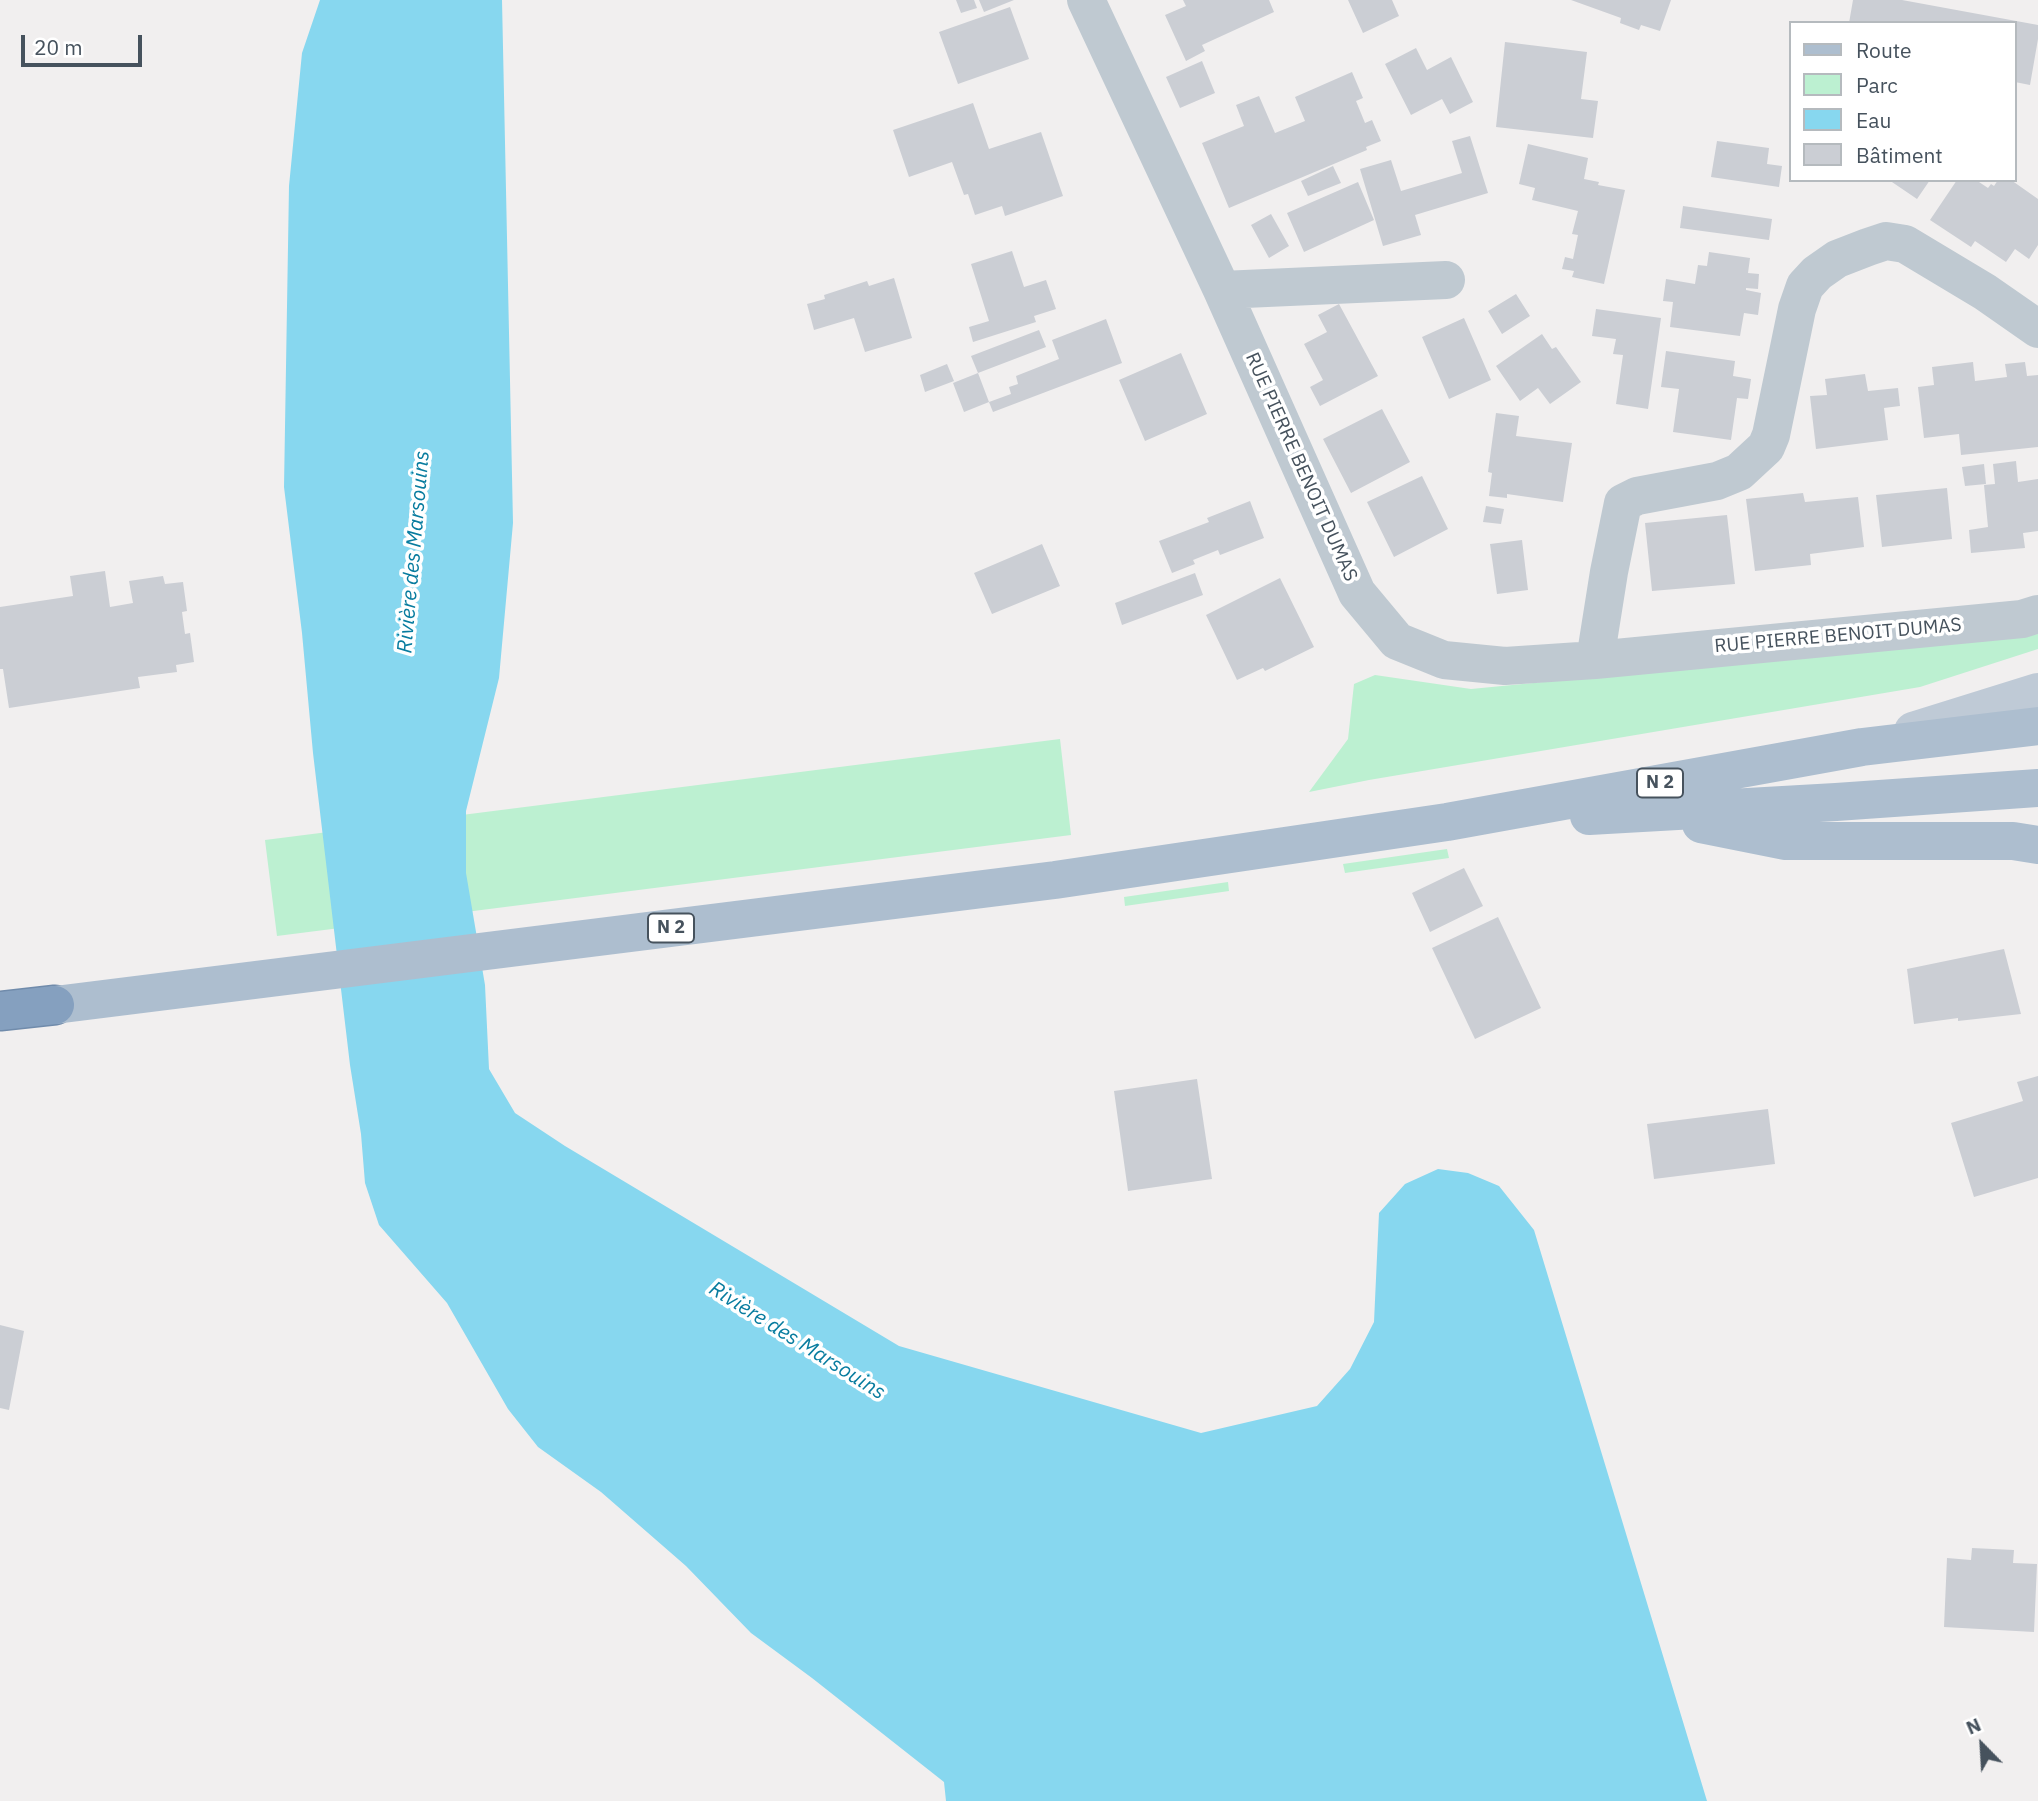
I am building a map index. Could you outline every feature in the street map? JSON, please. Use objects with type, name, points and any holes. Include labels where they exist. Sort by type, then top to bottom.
[{"type":"highway","points":[[0,1004],[55,1005]]},
{"type":"highway","name":"N 2","points":[[0,1011],[55,1005]]},
{"type":"main road","points":[[1862,747],[2038,692]]},
{"type":"main road","name":"N 2","points":[[55,1005],[1055,880],[1458,820],[1862,747],[2038,726]]},
{"type":"main road","name":"N 2","points":[[1458,820],[1651,814],[2038,788]]},
{"type":"main road","points":[[1651,814],[1786,841],[2013,841],[2038,845]]},
{"type":"street","name":"RUE PIERRE BENOIT DUMAS","points":[[1086,0],[1222,290],[1357,593],[1398,641],[1444,660],[1505,666],[1595,660],[2022,619],[2038,614]]},
{"type":"street","points":[[1595,660],[1623,503],[1637,496],[1717,481],[1739,472],[1766,447],[1771,435],[1797,309],[1805,286],[1817,273],[1837,259],[1886,241],[1905,244],[1985,292],[2038,329]]},
{"type":"street","points":[[1222,290],[1446,280]]},
{"type":"green space","points":[[2038,634],[2038,649],[1920,687],[1309,792],[1348,739],[1354,684],[1375,675],[1471,689]]},
{"type":"green space","points":[[1060,739],[1071,835],[277,936],[265,840]]},
{"type":"green space","points":[[1447,849],[1449,858],[1345,873],[1343,864]]},
{"type":"green space","points":[[1228,882],[1229,891],[1125,906],[1124,897]]},
{"type":"water","name":"Rivière des Marsouins","points":[[320,0],[502,0],[513,523],[499,678],[466,811],[466,873],[485,985],[489,1069],[515,1113],[565,1146],[899,1346],[1201,1433],[1317,1406],[1350,1369],[1374,1322],[1379,1213],[1405,1184],[1438,1169],[1468,1173],[1499,1186],[1534,1230],[1707,1801],[946,1801],[944,1782],[751,1633],[686,1566],[601,1492],[538,1447],[508,1409],[447,1303],[379,1225],[365,1183],[284,487],[289,186],[302,53]]},
{"type":"building","points":[[956,0],[974,0],[977,8],[961,13]]},
{"type":"building","points":[[979,0],[1014,0],[984,12]]},
{"type":"building","points":[[1183,0],[1269,0],[1274,12],[1202,45],[1205,51],[1186,61],[1165,15],[1186,6]]},
{"type":"building","points":[[1348,0],[1392,0],[1399,16],[1363,33]]},
{"type":"building","points":[[1571,0],[1671,0],[1660,31],[1641,25],[1639,30],[1620,23],[1621,18]]},
{"type":"building","points":[[1853,0],[1902,0],[2016,21],[1849,21]]},
{"type":"building","points":[[1010,7],[1029,59],[958,84],[939,32]]},
{"type":"building","points":[[2017,21],[2038,25],[2030,85],[2017,82]]},
{"type":"building","points":[[1505,42],[1587,52],[1581,99],[1598,101],[1593,138],[1496,127]]},
{"type":"building","points":[[1416,48],[1427,70],[1451,57],[1473,102],[1450,114],[1442,99],[1411,115],[1385,64]]},
{"type":"building","points":[[1202,61],[1215,93],[1180,108],[1166,77]]},
{"type":"building","points":[[1352,72],[1363,98],[1356,101],[1365,123],[1372,120],[1381,141],[1366,147],[1367,150],[1229,208],[1202,143],[1244,126],[1236,105],[1259,96],[1275,133],[1305,121],[1295,97]]},
{"type":"building","points":[[973,103],[989,149],[1041,132],[1063,196],[1005,216],[1002,206],[975,215],[968,194],[964,195],[952,162],[909,177],[893,130]]},
{"type":"building","points":[[1470,136],[1488,193],[1415,215],[1421,235],[1383,246],[1360,169],[1391,160],[1401,191],[1462,173],[1452,141]]},
{"type":"building","points":[[1717,141],[1769,148],[1767,164],[1782,166],[1779,187],[1711,177]]},
{"type":"building","points":[[1528,144],[1588,158],[1584,179],[1599,182],[1598,185],[1625,190],[1604,284],[1572,277],[1574,271],[1562,269],[1565,257],[1573,259],[1578,235],[1572,234],[1578,211],[1532,200],[1535,188],[1519,184]]},
{"type":"building","points":[[1333,166],[1341,183],[1308,196],[1301,181]]},
{"type":"building","points":[[1358,182],[1374,220],[1304,252],[1287,213]]},
{"type":"building","points":[[1892,182],[1929,182],[1917,199]]},
{"type":"building","points":[[1956,182],[1979,182],[1988,188],[1997,182],[2014,182],[2038,199],[2038,245],[2029,259],[2015,249],[2006,262],[1975,241],[1971,247],[1930,220]]},
{"type":"building","points":[[1683,206],[1772,219],[1769,240],[1680,228]]},
{"type":"building","points":[[1271,214],[1289,246],[1269,258],[1251,225]]},
{"type":"building","points":[[1012,251],[1024,287],[1046,280],[1056,309],[1034,316],[1036,322],[973,342],[969,327],[989,321],[971,264]]},
{"type":"building","points":[[1709,252],[1750,258],[1748,273],[1759,274],[1758,289],[1746,288],[1761,293],[1758,315],[1744,313],[1740,336],[1670,327],[1673,302],[1663,301],[1666,279],[1695,284],[1698,265],[1707,266]]},
{"type":"building","points":[[894,278],[912,338],[865,352],[854,318],[814,330],[807,304],[825,299],[824,295],[867,281],[869,286]]},
{"type":"building","points":[[1516,294],[1530,316],[1502,334],[1488,311]]},
{"type":"building","points":[[1339,304],[1378,376],[1320,406],[1310,387],[1323,380],[1304,344],[1327,332],[1318,315]]},
{"type":"building","points":[[1596,309],[1661,318],[1648,409],[1616,404],[1623,355],[1613,354],[1616,339],[1592,336]]},
{"type":"building","points":[[1464,318],[1491,380],[1449,399],[1422,337]]},
{"type":"building","points":[[1106,319],[1122,363],[993,412],[989,402],[1011,394],[1009,387],[1018,384],[1016,376],[1059,359],[1052,340]]},
{"type":"building","points":[[1039,330],[1046,347],[978,373],[971,356]]},
{"type":"building","points":[[1542,334],[1552,349],[1556,347],[1581,382],[1550,404],[1538,388],[1520,401],[1496,366]]},
{"type":"building","points":[[1666,351],[1735,361],[1733,376],[1751,379],[1748,399],[1737,398],[1731,440],[1673,432],[1679,389],[1661,387]]},
{"type":"building","points":[[1181,353],[1207,414],[1145,441],[1119,380]]},
{"type":"building","points":[[1973,362],[1975,381],[2007,377],[2005,364],[2025,362],[2027,376],[2038,375],[2038,447],[1961,455],[1959,434],[1924,438],[1918,387],[1934,385],[1932,367]]},
{"type":"building","points":[[947,364],[954,381],[925,392],[920,375]]},
{"type":"building","points":[[978,373],[989,402],[964,412],[953,383]]},
{"type":"building","points":[[1865,374],[1868,391],[1898,388],[1900,406],[1884,408],[1888,440],[1816,449],[1810,396],[1827,395],[1825,379]]},
{"type":"building","points":[[1382,409],[1410,462],[1351,493],[1323,439]]},
{"type":"building","points":[[1496,413],[1519,416],[1516,436],[1572,443],[1563,502],[1507,494],[1507,498],[1489,496],[1492,473],[1488,472]]},
{"type":"building","points":[[2016,461],[2018,482],[2038,479],[2038,531],[2023,533],[2025,548],[1971,553],[1969,530],[1988,527],[1984,485],[1995,484],[1993,464]]},
{"type":"building","points":[[1984,464],[1986,484],[1965,486],[1962,467]]},
{"type":"building","points":[[1422,476],[1448,529],[1394,557],[1367,502]]},
{"type":"building","points":[[1947,488],[1952,539],[1882,547],[1876,495]]},
{"type":"building","points":[[1803,493],[1805,502],[1858,497],[1864,547],[1810,554],[1811,565],[1755,571],[1746,499]]},
{"type":"building","points":[[1250,501],[1264,538],[1220,555],[1218,550],[1193,560],[1195,564],[1172,573],[1159,541],[1209,522],[1207,518]]},
{"type":"building","points":[[1486,506],[1504,509],[1501,524],[1483,522]]},
{"type":"building","points":[[1727,515],[1735,584],[1652,591],[1645,523]]},
{"type":"building","points":[[1522,540],[1528,590],[1497,594],[1490,544]]},
{"type":"building","points":[[1042,544],[1060,586],[992,614],[974,573]]},
{"type":"building","points":[[105,571],[110,607],[133,603],[129,581],[163,576],[165,584],[183,582],[187,611],[182,612],[185,634],[190,633],[194,662],[176,665],[177,672],[138,677],[140,688],[9,708],[3,669],[0,669],[0,607],[73,596],[70,576]]},
{"type":"building","points":[[1195,573],[1203,595],[1122,625],[1115,603]]},
{"type":"building","points":[[1280,578],[1314,647],[1265,671],[1263,668],[1237,680],[1206,615]]},
{"type":"building","points":[[1464,868],[1483,906],[1430,932],[1412,893]]},
{"type":"building","points":[[1498,917],[1541,1008],[1475,1039],[1432,948]]},
{"type":"building","points":[[2004,949],[2021,1014],[1914,1024],[1907,969]]},
{"type":"building","points":[[2038,1076],[2038,1178],[1974,1197],[1951,1123],[2023,1101],[2017,1082]]},
{"type":"building","points":[[1197,1079],[1212,1179],[1128,1191],[1114,1091]]},
{"type":"building","points":[[1768,1109],[1775,1164],[1654,1179],[1647,1124]]},
{"type":"building","points":[[0,1325],[24,1331],[9,1410],[0,1408]]},
{"type":"building","points":[[1972,1548],[2014,1550],[2013,1563],[2037,1564],[2034,1632],[1944,1627],[1947,1558],[1971,1560]]}]
